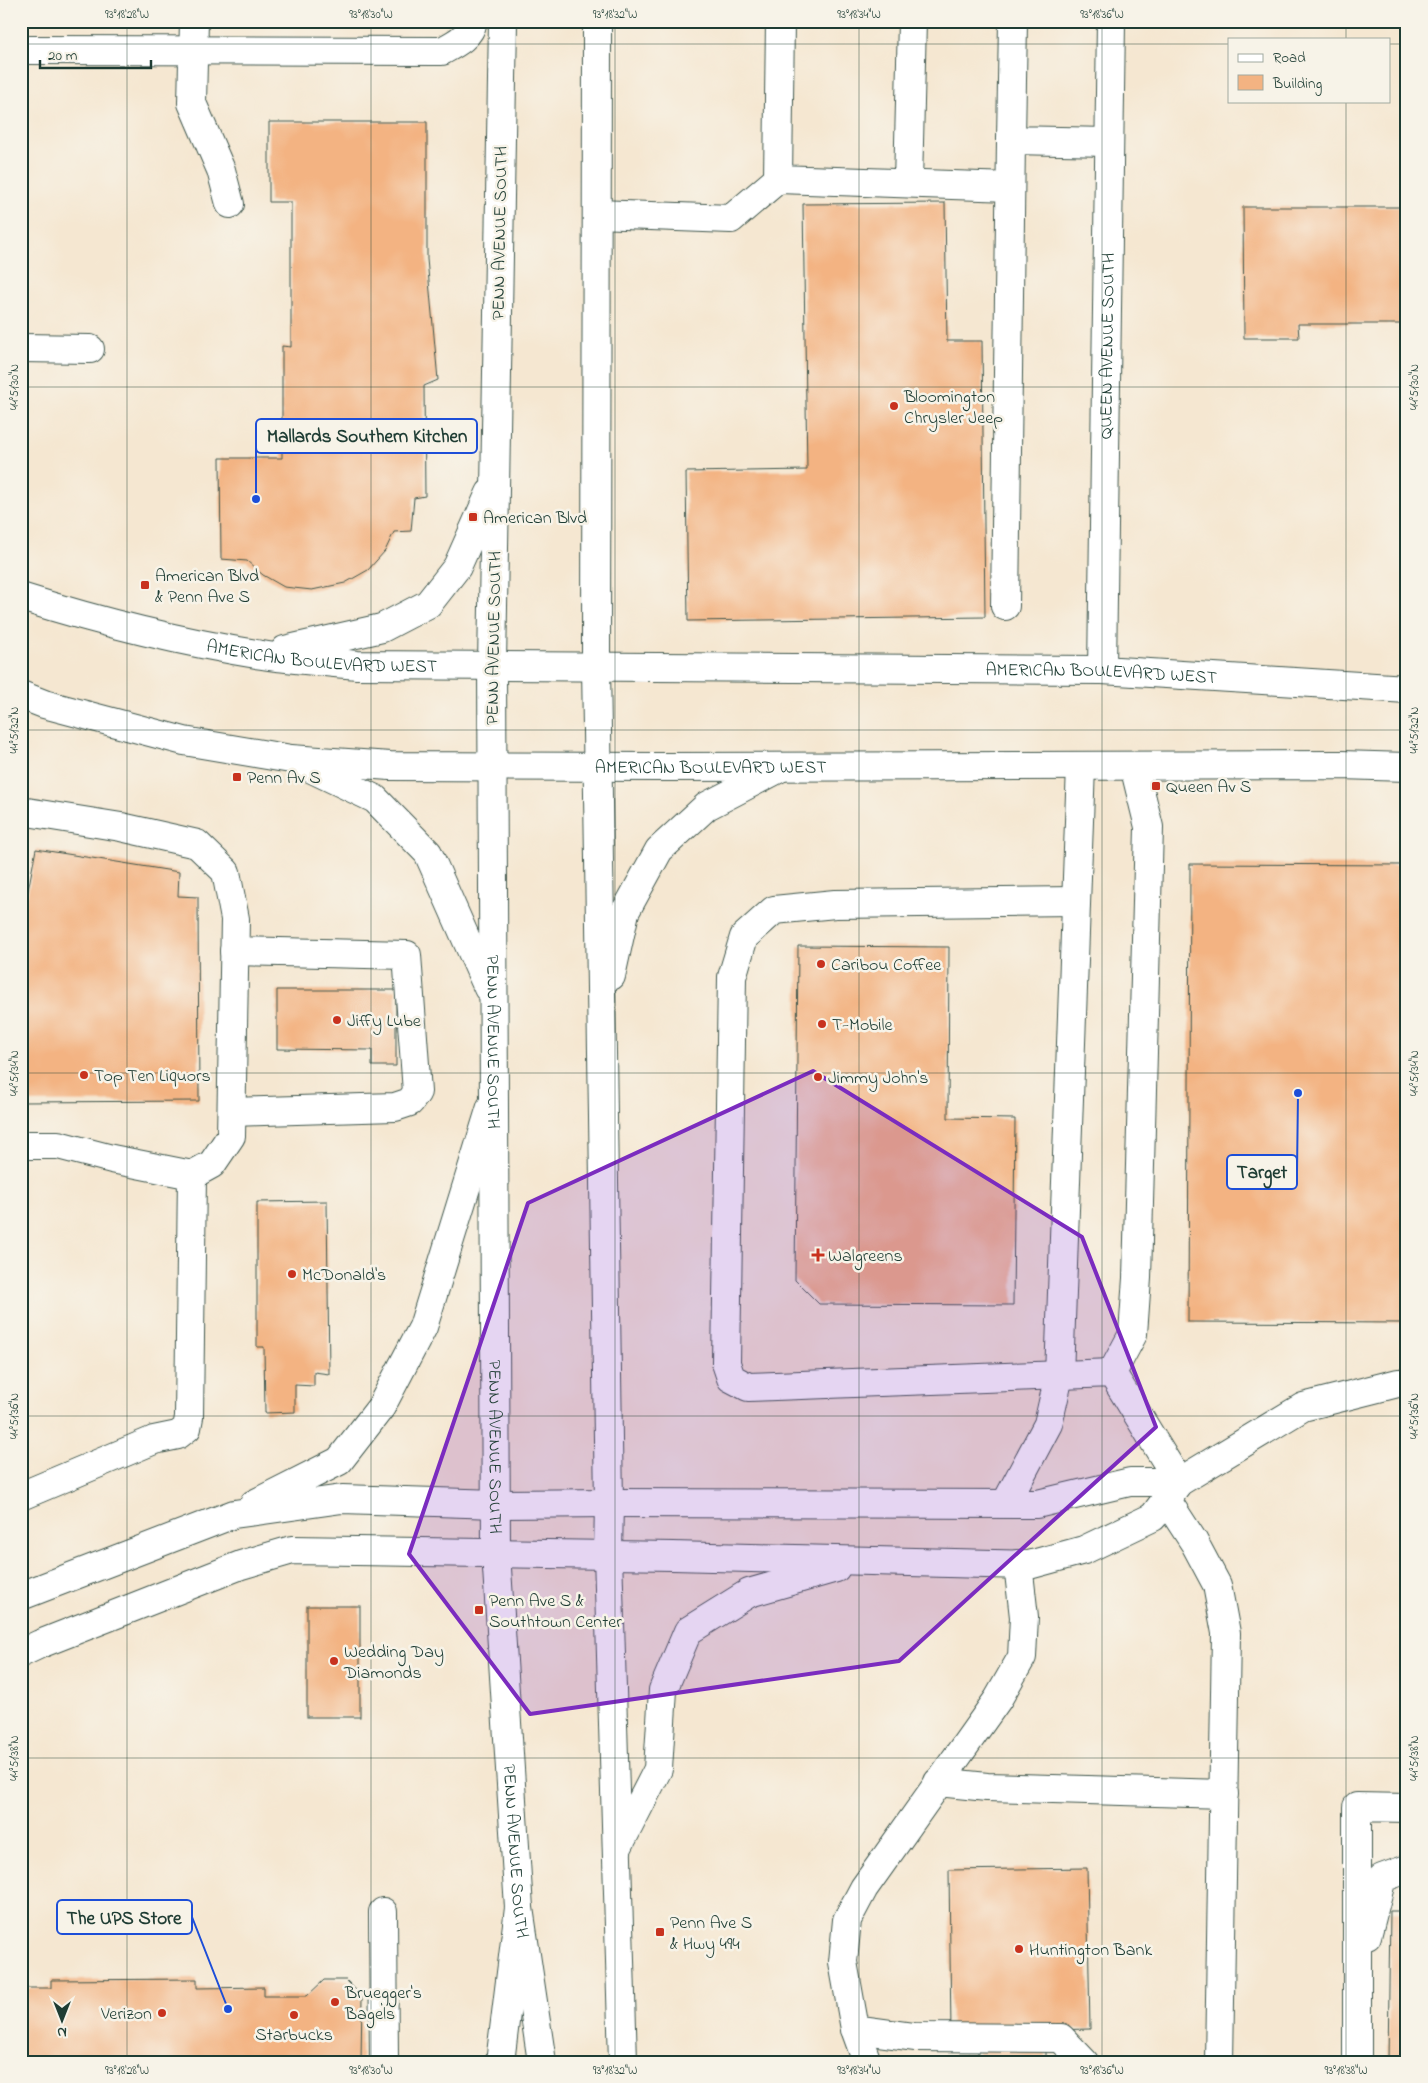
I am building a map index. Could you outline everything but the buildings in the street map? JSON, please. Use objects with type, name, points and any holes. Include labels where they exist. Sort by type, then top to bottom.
[{"type":"main road","points":[[194,21],[192,103],[221,170],[230,204]]},
{"type":"main road","points":[[21,50],[442,51],[459,42],[472,28],[473,21]]},
{"type":"main road","name":"PENN AVENUE SOUTH","points":[[503,21],[492,665],[496,1552],[519,1908],[542,2062]]},
{"type":"main road","points":[[597,21],[596,666],[609,1502],[608,1554],[624,2061]]},
{"type":"main road","points":[[778,179],[780,21]]},
{"type":"main road","points":[[908,184],[912,21]]},
{"type":"main road","points":[[1005,606],[1013,21]]},
{"type":"main road","name":"QUEEN AVENUE SOUTH","points":[[1102,670],[1111,21]]},
{"type":"main road","points":[[1011,140],[1109,142]]},
{"type":"main road","points":[[597,214],[731,219],[778,179],[1010,187]]},
{"type":"main road","points":[[21,348],[90,350]]},
{"type":"main road","points":[[264,655],[382,628],[428,604],[457,567],[495,482]]},
{"type":"main road","name":"AMERICAN BOULEVARD WEST","points":[[21,597],[82,616],[264,655],[357,665],[1102,670],[1407,689]]},
{"type":"main road","name":"AMERICAN BOULEVARD WEST","points":[[21,695],[44,704],[184,742],[291,759],[390,766],[1341,765],[1407,767]]},
{"type":"main road","points":[[291,759],[375,800],[428,853],[493,998]]},
{"type":"main road","points":[[1006,1503],[1048,1424],[1059,1376],[1081,766]]},
{"type":"main road","points":[[1112,1373],[1133,1334],[1137,1278],[1148,827],[1134,766]]},
{"type":"main road","points":[[601,1022],[625,912],[658,850],[707,806],[784,767]]},
{"type":"main road","points":[[21,811],[121,827],[197,844],[226,872],[235,919],[231,1136],[212,1164],[192,1175],[112,1159],[58,1145],[21,1145]]},
{"type":"main road","points":[[1075,901],[835,904],[774,910],[744,937],[732,977],[726,1363],[731,1378],[748,1387],[1112,1373]]},
{"type":"main road","points":[[232,1112],[395,1107],[410,1102],[417,1092],[407,955],[234,951]]},
{"type":"main road","points":[[21,1596],[234,1514],[339,1461],[381,1408],[423,1327],[493,1101]]},
{"type":"main road","points":[[21,1496],[154,1440],[178,1435],[187,1428],[189,1417],[192,1175]]},
{"type":"main road","points":[[1112,1373],[1172,1490],[1194,1542],[1216,1585],[1226,1633],[1219,2062]]},
{"type":"main road","points":[[21,1653],[241,1565],[292,1550],[608,1554],[1029,1565],[1084,1550],[1153,1517],[1172,1490],[1303,1407],[1398,1383],[1407,1384]]},
{"type":"main road","points":[[234,1514],[342,1500],[497,1504],[609,1502],[1036,1504],[1130,1482],[1172,1490]]},
{"type":"main road","points":[[617,1849],[658,1769],[663,1690],[688,1631],[749,1593],[860,1560]]},
{"type":"main road","points":[[862,2047],[843,1962],[847,1920],[864,1888],[998,1700],[1022,1657],[1024,1617],[1018,1564]]},
{"type":"main road","points":[[938,1782],[986,1787],[1224,1794]]},
{"type":"main road","points":[[1357,2062],[1358,1807],[1407,1808]]},
{"type":"main road","points":[[1357,1977],[1382,1878],[1407,1869]]},
{"type":"main road","points":[[500,2062],[519,1908]]},
{"type":"main road","points":[[383,1912],[384,2062]]},
{"type":"main road","points":[[862,2047],[914,2037],[1061,2038],[1084,2062]]},
{"type":"main road","points":[[862,2047],[1055,2053],[1067,2062]]},
{"type":"highlighted area","points":[[813,1071],[1082,1237],[1156,1427],[899,1661],[530,1714],[409,1554],[528,1203]]},
{"type":"place","name":"Bloomington Chrysler Jeep","points":[[894,406]]},
{"type":"place","name":"Mallards Southern Kitchen","points":[[256,499]]},
{"type":"place","name":"American Blvd","points":[[473,517]]},
{"type":"place","name":"American Blvd & Penn Ave S","points":[[145,585]]},
{"type":"place","name":"Penn Av S","points":[[237,777]]},
{"type":"place","name":"Queen Av S","points":[[1156,786]]},
{"type":"place","name":"Caribou Coffee","points":[[821,964]]},
{"type":"place","name":"Jiffy Lube","points":[[337,1020]]},
{"type":"place","name":"T-Mobile","points":[[822,1024]]},
{"type":"place","name":"Top Ten Liquors","points":[[84,1075]]},
{"type":"place","name":"Jimmy John's","points":[[818,1077]]},
{"type":"place","name":"Target","points":[[1298,1093]]},
{"type":"place","name":"Walgreens","points":[[818,1255]]},
{"type":"place","name":"McDonald's","points":[[292,1274]]},
{"type":"place","name":"Penn Ave S & Southtown Center","points":[[479,1610]]},
{"type":"place","name":"Wedding Day Diamonds","points":[[334,1661]]},
{"type":"place","name":"Penn Ave S & Hwy 494","points":[[660,1932]]},
{"type":"place","name":"Huntington Bank","points":[[1019,1949]]},
{"type":"place","name":"Bruegger's Bagels","points":[[335,2002]]},
{"type":"place","name":"The UPS Store","points":[[228,2009]]},
{"type":"place","name":"Verizon","points":[[162,2013]]},
{"type":"place","name":"Starbucks","points":[[294,2015]]}]
